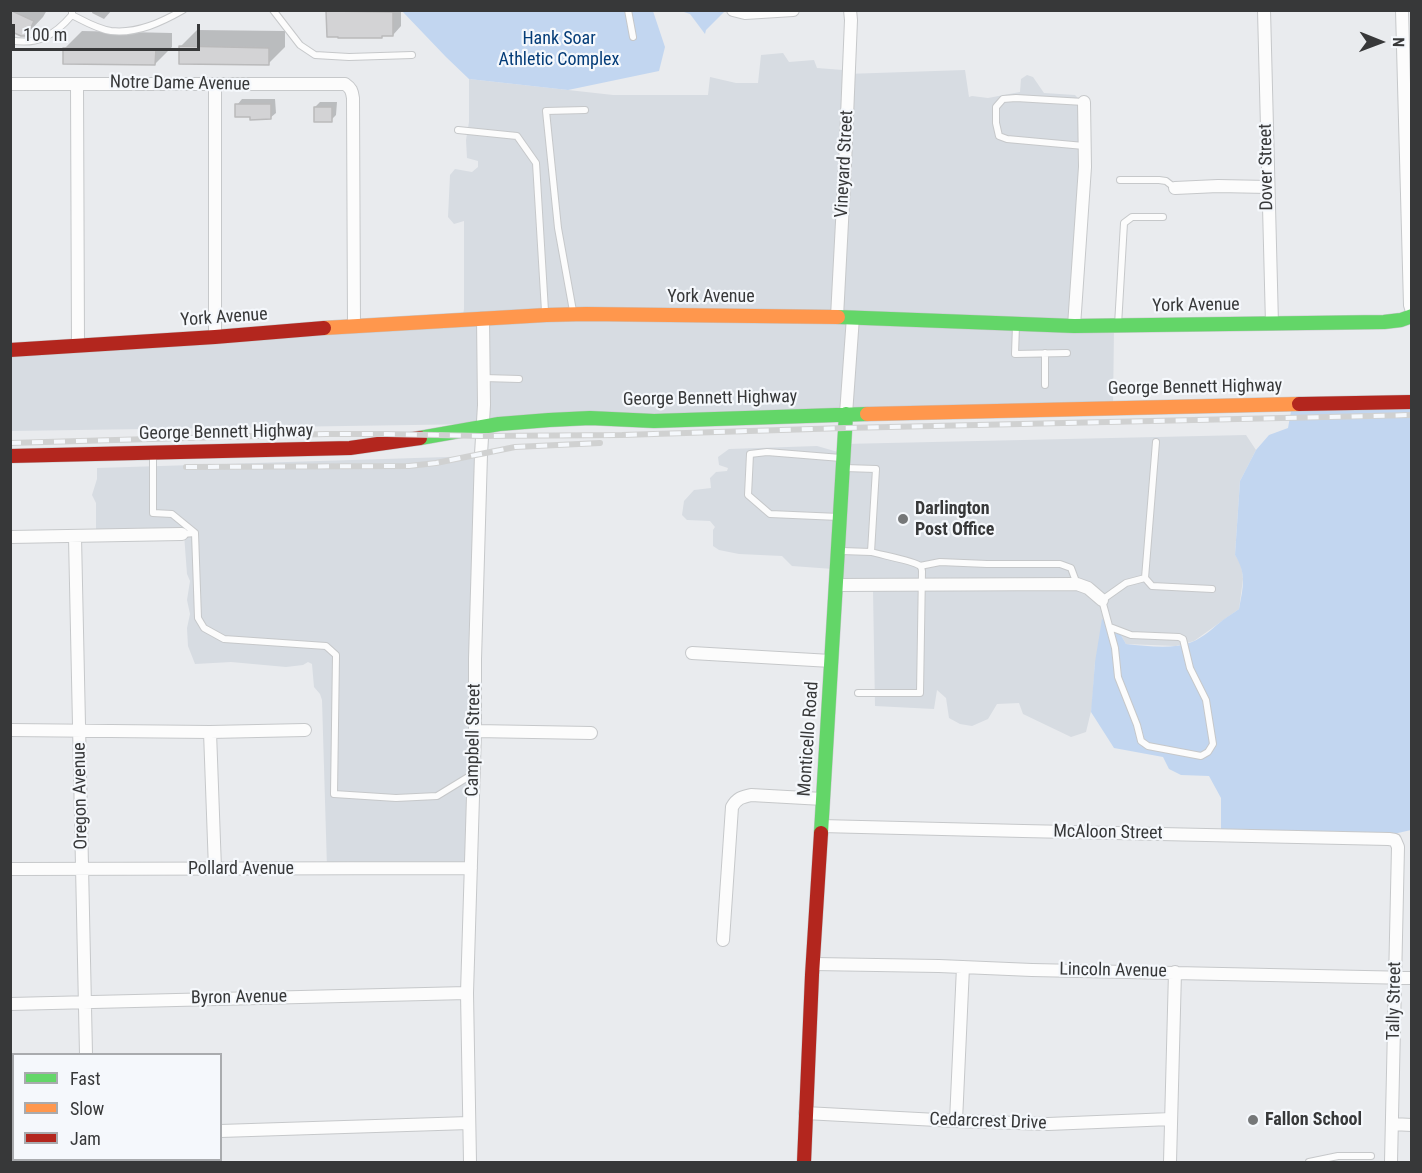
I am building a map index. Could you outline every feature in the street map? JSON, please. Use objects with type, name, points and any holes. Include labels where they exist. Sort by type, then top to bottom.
[{"type":"street","points":[[734,11],[745,13],[794,10]]},
{"type":"street","name":"Vineyard Street","points":[[837,317],[850,10]]},
{"type":"street","name":"Dover Street","points":[[1264,10],[1272,324]]},
{"type":"street","points":[[1402,10],[1412,311]]},
{"type":"street","name":"Notre Dame Avenue","points":[[10,84],[345,84],[352,92],[353,98],[354,326]]},
{"type":"street","points":[[77,84],[78,346]]},
{"type":"street","points":[[215,85],[215,337]]},
{"type":"street","points":[[1074,326],[1084,166],[1084,102]]},
{"type":"street","points":[[1175,188],[1268,187]]},
{"type":"street","name":"York Avenue","points":[[10,350],[354,326],[574,314],[853,317],[1074,326],[1384,322],[1412,316]]},
{"type":"street","name":"Monticello Road","points":[[804,1162],[821,826],[853,317]]},
{"type":"street","name":"Campbell Street","points":[[470,1162],[467,993],[483,318]]},
{"type":"street","name":"George Bennett Highway","points":[[10,456],[350,448],[482,427],[590,418],[654,421],[846,414],[1412,402]]},
{"type":"street","points":[[10,537],[188,533]]},
{"type":"street","name":"Oregon Avenue","points":[[75,537],[86,1053]]},
{"type":"street","points":[[836,585],[1077,584],[1088,588],[1102,600]]},
{"type":"street","points":[[692,653],[831,661]]},
{"type":"street","points":[[10,730],[210,732],[305,730]]},
{"type":"street","points":[[475,731],[591,733]]},
{"type":"street","points":[[210,732],[214,869]]},
{"type":"street","points":[[723,940],[732,807],[736,801],[741,797],[751,795],[823,799]]},
{"type":"street","name":"McAloon Street","points":[[821,826],[1395,840]]},
{"type":"street","name":"Tally Street","points":[[1391,1162],[1398,847],[1395,840]]},
{"type":"street","name":"Pollard Avenue","points":[[10,869],[471,868]]},
{"type":"street","name":"Lincoln Avenue","points":[[814,964],[1412,978]]},
{"type":"street","points":[[956,1121],[963,967]]},
{"type":"street","points":[[1170,1162],[1175,972]]},
{"type":"street","name":"Byron Avenue","points":[[10,1004],[467,993]]},
{"type":"street","name":"Cedarcrest Drive","points":[[805,1113],[1048,1124],[1171,1119]]},
{"type":"street","points":[[222,1131],[469,1123]]},
{"type":"street","points":[[1392,1124],[1412,1125]]},
{"type":"lane","points":[[10,40],[23,43],[44,38],[56,31],[72,13],[92,25],[112,31],[136,30],[164,21],[183,10]]},
{"type":"lane","points":[[273,10],[300,45],[315,55],[349,57],[412,55]]},
{"type":"lane","points":[[628,10],[633,37]]},
{"type":"lane","points":[[1084,102],[1016,98],[1003,99],[996,107],[999,136],[1007,139],[1084,146]]},
{"type":"lane","points":[[574,314],[558,228],[546,111],[585,110]]},
{"type":"lane","points":[[458,130],[517,136],[536,163],[546,315]]},
{"type":"lane","points":[[1120,180],[1166,181],[1175,188]]},
{"type":"lane","points":[[1118,325],[1124,222],[1132,217],[1163,217]]},
{"type":"lane","points":[[1016,324],[1016,354],[1067,353]]},
{"type":"lane","points":[[1045,353],[1046,385]]},
{"type":"lane","points":[[483,378],[519,379]]},
{"type":"lane","points":[[1156,442],[1145,578],[1152,586],[1212,589]]},
{"type":"lane","points":[[840,517],[770,514],[748,495],[750,454],[767,452],[876,470],[871,552]]},
{"type":"lane","points":[[153,453],[153,513],[172,514],[188,533],[198,618],[204,628],[224,639],[326,646],[336,655],[334,794],[396,798],[437,796],[473,774]]},
{"type":"lane","points":[[838,551],[871,552],[920,566],[940,562],[1060,564],[1071,568],[1077,584]]},
{"type":"lane","points":[[858,693],[920,693],[922,571],[920,566]]},
{"type":"lane","points":[[1110,627],[1131,635],[1183,639],[1190,668],[1206,700],[1213,744],[1209,752],[1201,756],[1148,746],[1141,741],[1118,677],[1115,648],[1102,600],[1126,583],[1145,578]]},
{"type":"lane","points":[[1309,1162],[1338,1156],[1371,1156]]},
{"type":"shaded area","points":[[783,53],[789,62],[814,60],[817,68],[843,70],[846,74],[965,70],[969,97],[988,98],[1020,92],[1021,79],[1027,75],[1033,77],[1044,93],[1075,95],[1082,102],[1073,323],[1114,327],[1113,408],[546,423],[11,431],[11,353],[462,321],[464,221],[454,224],[448,217],[450,175],[455,169],[472,172],[478,167],[478,161],[467,158],[469,79],[613,95],[708,95],[710,77],[736,83],[758,83],[761,55]]},
{"type":"shaded area","points":[[1246,435],[1256,450],[1240,481],[1235,555],[1241,564],[1243,579],[1239,609],[1194,641],[1176,646],[1126,644],[1117,628],[1095,662],[1092,707],[1086,732],[1071,737],[1023,714],[1019,703],[997,704],[988,719],[972,726],[960,724],[949,718],[946,698],[937,690],[934,709],[875,706],[873,590],[834,588],[833,569],[792,566],[782,556],[739,554],[719,550],[713,546],[715,527],[710,521],[687,520],[682,515],[684,501],[694,490],[711,488],[710,478],[716,472],[727,471],[728,468],[719,465],[718,457],[729,449],[817,446],[838,452],[843,444]]},
{"type":"shaded area","points":[[479,456],[469,661],[468,872],[327,868],[322,700],[314,687],[312,664],[308,662],[303,665],[286,667],[231,662],[195,664],[188,646],[187,628],[190,614],[187,600],[190,581],[187,574],[184,534],[96,535],[96,503],[92,495],[97,479],[97,468]]},
{"type":"green space","name":"Hank Soar Athletic Complex","points":[[402,11],[653,11],[665,47],[659,71],[568,90],[469,79]]},
{"type":"green space","points":[[681,11],[725,11],[706,30],[705,34],[690,14]]},
{"type":"green space","points":[[1411,402],[1411,830],[1372,839],[1221,837],[1221,798],[1209,776],[1181,775],[1169,769],[1163,757],[1114,748],[1091,712],[1095,662],[1102,619],[1117,628],[1126,644],[1176,646],[1192,642],[1204,635],[1239,609],[1243,575],[1235,555],[1240,481],[1256,450],[1269,435],[1288,428],[1292,406]]},
{"type":"building","points":[[10,10],[34,21],[27,36],[10,31]]},
{"type":"building","points":[[326,11],[393,12],[393,36],[382,36],[382,38],[327,37]]},
{"type":"building","points":[[179,46],[269,48],[269,65],[179,64]]},
{"type":"building","points":[[63,48],[156,49],[155,65],[63,64]]},
{"type":"building","points":[[235,104],[271,104],[271,119],[250,120],[250,117],[235,117]]},
{"type":"building","points":[[314,107],[332,107],[332,122],[314,122]]},
{"type":"railway","points":[[10,443],[326,434],[622,435],[1412,415]]},
{"type":"railway","points":[[186,467],[409,466],[436,463],[515,447],[600,443]]},
{"type":"traffic: fast","points":[[838,317],[1074,326],[1384,322],[1412,316]]},
{"type":"traffic: fast","points":[[821,833],[846,414]]},
{"type":"traffic: fast","points":[[420,438],[499,424],[549,420],[590,418],[654,421],[867,414]]},
{"type":"traffic: slow","points":[[324,328],[586,314],[838,317]]},
{"type":"traffic: slow","points":[[867,414],[1299,404]]},
{"type":"traffic: jam","points":[[10,350],[324,328]]},
{"type":"traffic: jam","points":[[1299,404],[1412,402]]},
{"type":"traffic: jam","points":[[10,456],[350,448],[420,438]]},
{"type":"traffic: jam","points":[[804,1162],[821,833]]},
{"type":"place","name":"Darlington Post Office","points":[[903,519]]},
{"type":"place","name":"Fallon School","points":[[1253,1120]]}]
